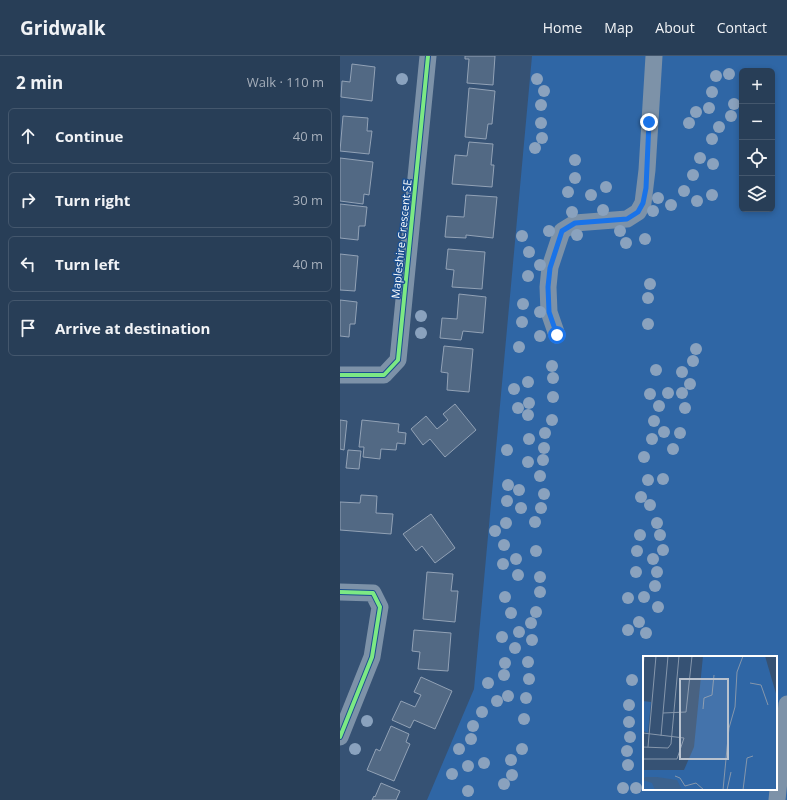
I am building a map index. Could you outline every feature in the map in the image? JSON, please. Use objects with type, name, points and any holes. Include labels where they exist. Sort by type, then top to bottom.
[{"type":"street","name":"Mapleshire Crescent SE","points":[[340,375],[384,375],[398,360],[428,56]]},
{"type":"street","points":[[557,335],[549,312],[548,287],[550,268],[562,231],[575,223],[627,219],[638,212],[643,203],[647,176],[654,56]]},
{"type":"street","points":[[340,592],[373,593],[380,607],[372,657],[340,737]]},
{"type":"street","points":[[777,800],[787,704]]},
{"type":"shaded area","points":[[532,56],[787,56],[787,800],[427,800],[474,689]]},
{"type":"building","points":[[465,56],[495,56],[493,85],[467,83],[469,59],[465,59]]},
{"type":"building","points":[[352,64],[375,67],[372,101],[341,97],[342,81],[350,82]]},
{"type":"building","points":[[469,88],[495,91],[492,124],[488,124],[486,139],[465,137]]},
{"type":"building","points":[[343,116],[368,118],[367,131],[372,131],[369,154],[340,151]]},
{"type":"building","points":[[469,142],[493,144],[491,165],[494,165],[492,187],[452,184],[455,155],[467,156]]},
{"type":"building","points":[[340,158],[373,162],[369,195],[364,194],[363,204],[340,201]]},
{"type":"building","points":[[466,195],[497,197],[493,238],[466,235],[466,238],[445,237],[447,216],[464,217]]},
{"type":"building","points":[[340,204],[367,207],[365,226],[359,226],[358,240],[340,238]]},
{"type":"building","points":[[448,249],[485,252],[482,289],[452,287],[454,270],[446,269]]},
{"type":"building","points":[[340,254],[358,256],[355,291],[340,290]]},
{"type":"building","points":[[459,294],[486,297],[483,333],[463,331],[461,340],[440,338],[442,318],[457,319]]},
{"type":"building","points":[[340,300],[357,302],[355,324],[350,324],[349,337],[340,336]]},
{"type":"building","points":[[444,346],[473,349],[469,392],[447,390],[448,373],[441,372]]},
{"type":"building","points":[[455,404],[476,430],[445,457],[430,439],[423,445],[411,429],[426,416],[437,429],[448,420],[443,414]]},
{"type":"building","points":[[340,420],[347,421],[344,450],[340,449]]},
{"type":"building","points":[[362,420],[399,424],[398,432],[406,433],[405,444],[397,443],[396,450],[381,449],[380,459],[363,457],[364,447],[359,447]]},
{"type":"building","points":[[348,450],[361,451],[359,469],[346,468]]},
{"type":"building","points":[[361,495],[377,496],[376,513],[393,514],[391,534],[340,530],[340,502],[360,503]]},
{"type":"building","points":[[431,514],[455,548],[435,563],[422,546],[416,551],[403,534]]},
{"type":"building","points":[[427,572],[453,574],[451,591],[458,591],[455,622],[423,619]]},
{"type":"building","points":[[414,630],[451,633],[448,671],[418,669],[420,652],[412,651]]},
{"type":"building","points":[[421,677],[452,691],[435,729],[414,720],[410,728],[392,720],[401,701],[415,707],[421,695],[414,692]]},
{"type":"building","points":[[391,726],[409,734],[406,742],[410,744],[394,781],[367,770],[376,749],[380,751]]},
{"type":"building","points":[[381,783],[400,791],[396,800],[372,800],[374,796],[375,797]]},
{"type":"cycle path","points":[[340,375],[384,375],[398,360],[428,56]]},
{"type":"cycle path","points":[[340,592],[373,593],[380,607],[372,657],[340,737]]},
{"type":"route","points":[[557,335],[549,312],[548,287],[550,268],[562,231],[575,223],[627,219],[638,212],[643,203],[646,188],[649,122]]}]
